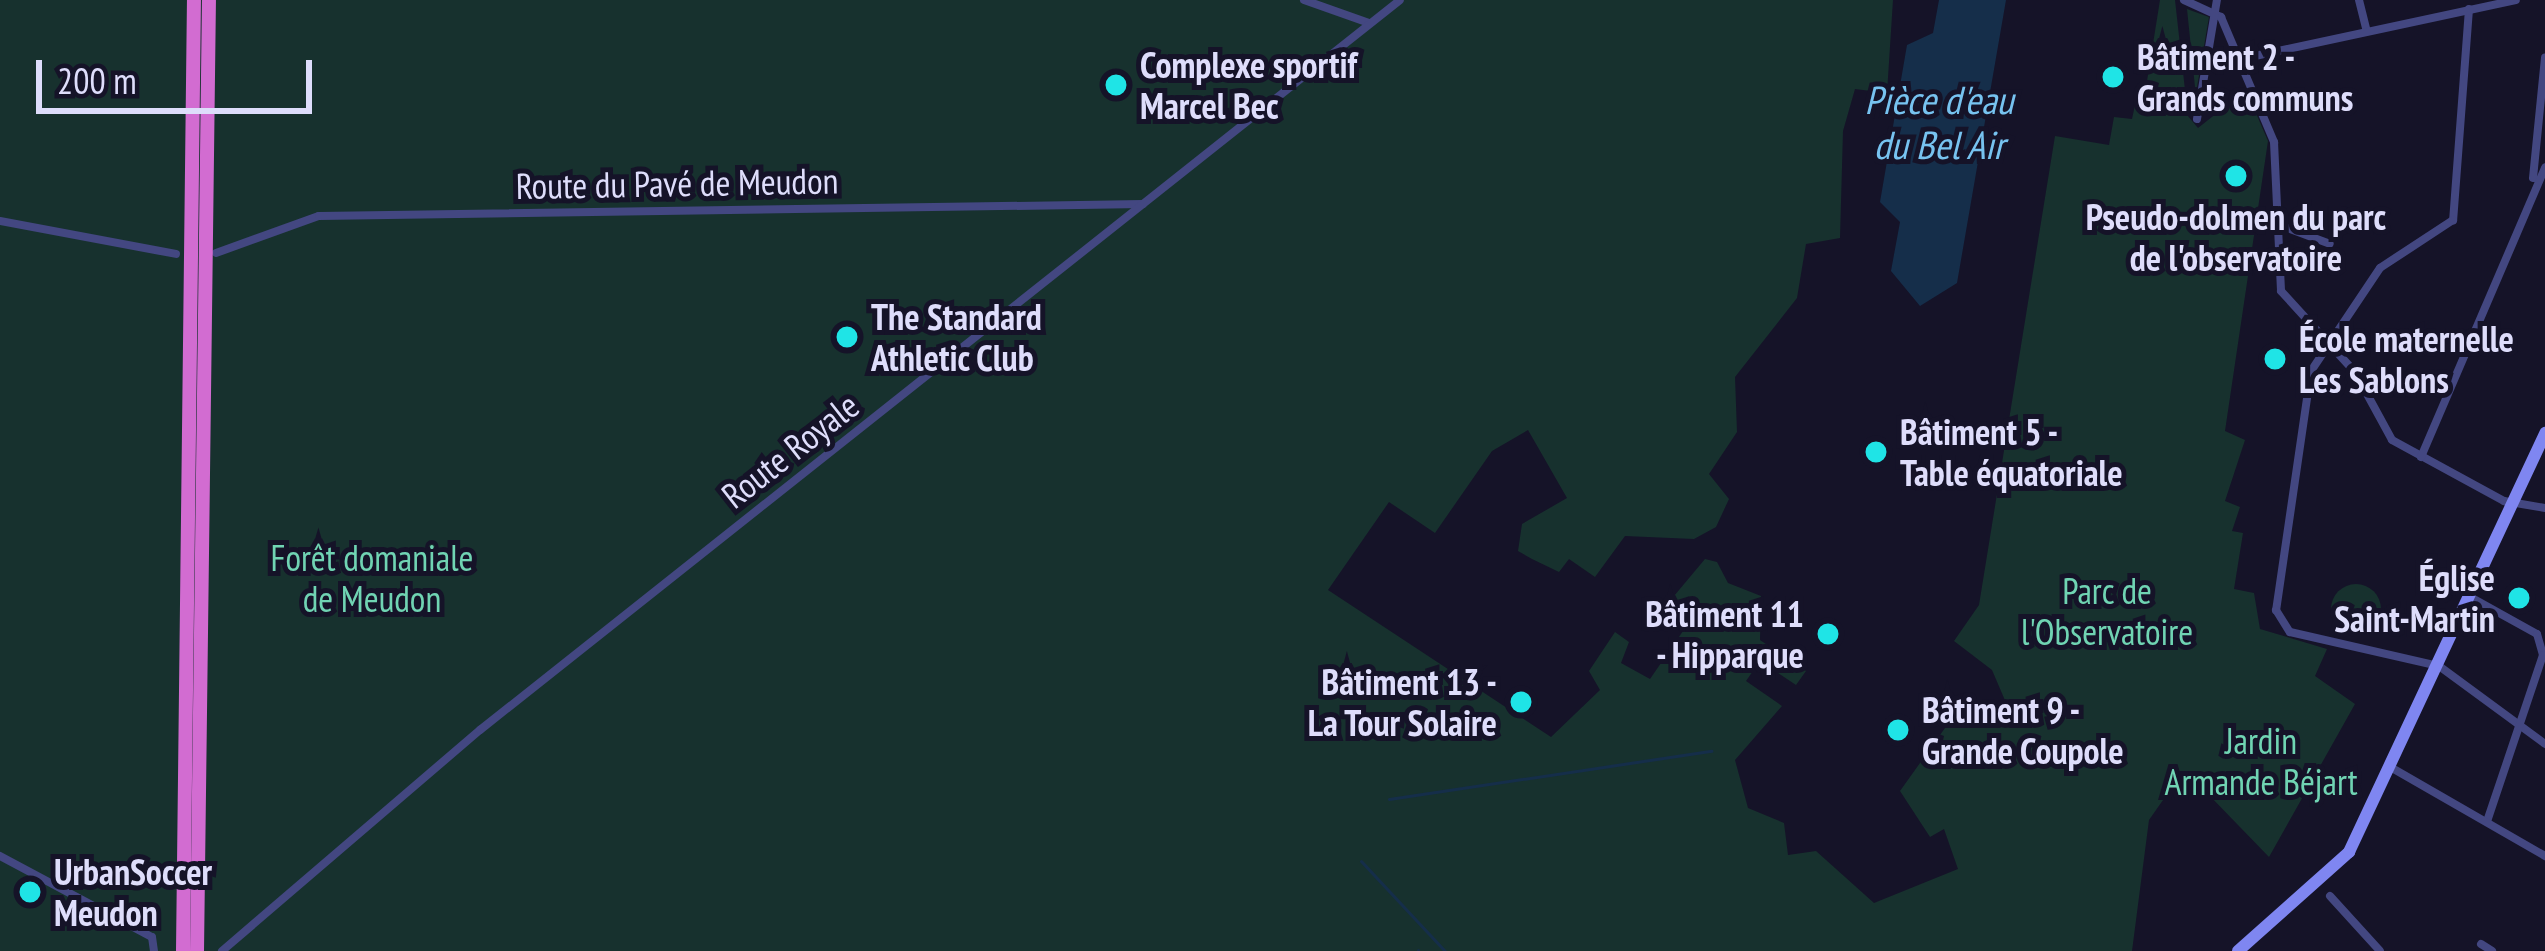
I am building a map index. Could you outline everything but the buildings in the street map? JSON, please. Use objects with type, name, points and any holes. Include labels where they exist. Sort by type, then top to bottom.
[{"type":"highway","points":[[183,951],[194,0]]},
{"type":"highway","points":[[197,951],[209,0]]},
{"type":"main road","points":[[2238,951],[2340,865],[2392,768],[2518,503],[2545,433]]},
{"type":"street","points":[[1304,0],[1371,23]]},
{"type":"street","name":"Route Royale","points":[[222,951],[254,913],[1400,0]]},
{"type":"street","points":[[2184,0],[2216,6]]},
{"type":"street","points":[[2360,0],[2366,29]]},
{"type":"street","points":[[2241,59],[2516,0]]},
{"type":"street","points":[[2216,6],[2274,142],[2281,291],[2331,348],[2392,440],[2518,503],[2545,508]]},
{"type":"street","points":[[2197,119],[2216,6]]},
{"type":"street","points":[[2469,9],[2452,220],[2380,268],[2309,377],[2279,624],[2439,666],[2545,743]]},
{"type":"street","points":[[2421,457],[2533,178],[2545,58]]},
{"type":"street","points":[[2533,178],[2545,167]]},
{"type":"street","name":"Route du Pavé de Meudon","points":[[216,254],[319,216],[1146,204]]},
{"type":"street","points":[[0,221],[176,254]]},
{"type":"street","points":[[2279,225],[2330,244]]},
{"type":"street","points":[[2472,598],[2537,634],[2544,656],[2524,726],[2487,820]]},
{"type":"street","points":[[2537,634],[2545,625]]},
{"type":"street","points":[[2392,768],[2545,856]]},
{"type":"street","points":[[0,856],[152,938],[154,951]]},
{"type":"street","points":[[2330,896],[2380,951]]},
{"type":"street","points":[[2481,944],[2492,951]]},
{"type":"green space","name":"Forêt domaniale de Meudon","points":[[0,0],[1893,0],[1887,93],[1855,89],[1843,131],[1840,238],[1806,244],[1797,298],[1735,377],[1737,432],[1709,474],[1729,499],[1716,527],[1694,539],[1625,536],[1595,577],[1569,559],[1559,572],[1532,559],[1518,551],[1522,524],[1567,498],[1528,430],[1492,451],[1435,533],[1389,502],[1328,590],[1551,737],[1600,690],[1589,671],[1615,632],[1629,642],[1621,663],[1650,679],[1683,631],[1674,596],[1705,559],[1717,562],[1728,583],[1761,596],[1760,640],[1806,671],[1796,685],[1760,661],[1746,681],[1782,706],[1735,760],[1748,808],[1784,823],[1788,855],[1816,851],[1874,903],[1958,869],[1944,829],[1930,837],[1900,791],[1960,707],[2013,719],[1992,670],[1954,641],[1979,605],[2055,136],[2109,145],[2114,117],[2132,119],[2135,105],[2187,115],[2198,128],[2246,90],[2268,141],[2225,431],[2245,440],[2225,501],[2240,507],[2232,531],[2243,533],[2234,589],[2254,593],[2260,629],[2327,649],[2315,676],[2355,704],[2269,857],[2206,792],[2175,783],[2149,820],[2132,951],[0,951]]},
{"type":"green space","points":[[2160,0],[2175,0],[2187,108],[2144,100]]},
{"type":"green space","points":[[2187,9],[2209,17],[2197,87],[2195,87]]},
{"type":"green space","points":[[2356,584],[2373,592],[2381,609],[2373,626],[2356,634],[2339,626],[2331,609],[2339,592]]},
{"type":"water","name":"Pièce d'eau du Bel Air","points":[[1939,0],[2006,0],[1957,283],[1920,306],[1891,271],[1900,222],[1880,202],[1907,45],[1933,33]]},
{"type":"waterway","points":[[1389,799],[1711,751]]},
{"type":"waterway","points":[[1361,861],[1445,951]]},
{"type":"place","name":"Bâtiment 2 - Grands communs","points":[[2113,77]]},
{"type":"place","name":"Complexe sportif Marcel Bec","points":[[1116,85]]},
{"type":"place","name":"Pseudo-dolmen du parc de l'observatoire","points":[[2236,176]]},
{"type":"place","name":"The Standard Athletic Club","points":[[847,337]]},
{"type":"place","name":"École maternelle Les Sablons","points":[[2275,359]]},
{"type":"place","name":"Bâtiment 5 - Table équatoriale","points":[[1876,452]]},
{"type":"place","name":"Église Saint-Martin","points":[[2519,598]]},
{"type":"place","name":"Bâtiment 11 - Hipparque","points":[[1828,634]]},
{"type":"place","name":"Bâtiment 13 - La Tour Solaire","points":[[1521,702]]},
{"type":"place","name":"Bâtiment 9 - Grande Coupole","points":[[1898,730]]},
{"type":"place","name":"UrbanSoccer Meudon","points":[[30,892]]},
{"type":"park label","name":"Parc de l'Observatoire","points":[[2107,610]]},
{"type":"park label","name":"Jardin Armande Béjart","points":[[2261,760]]}]
